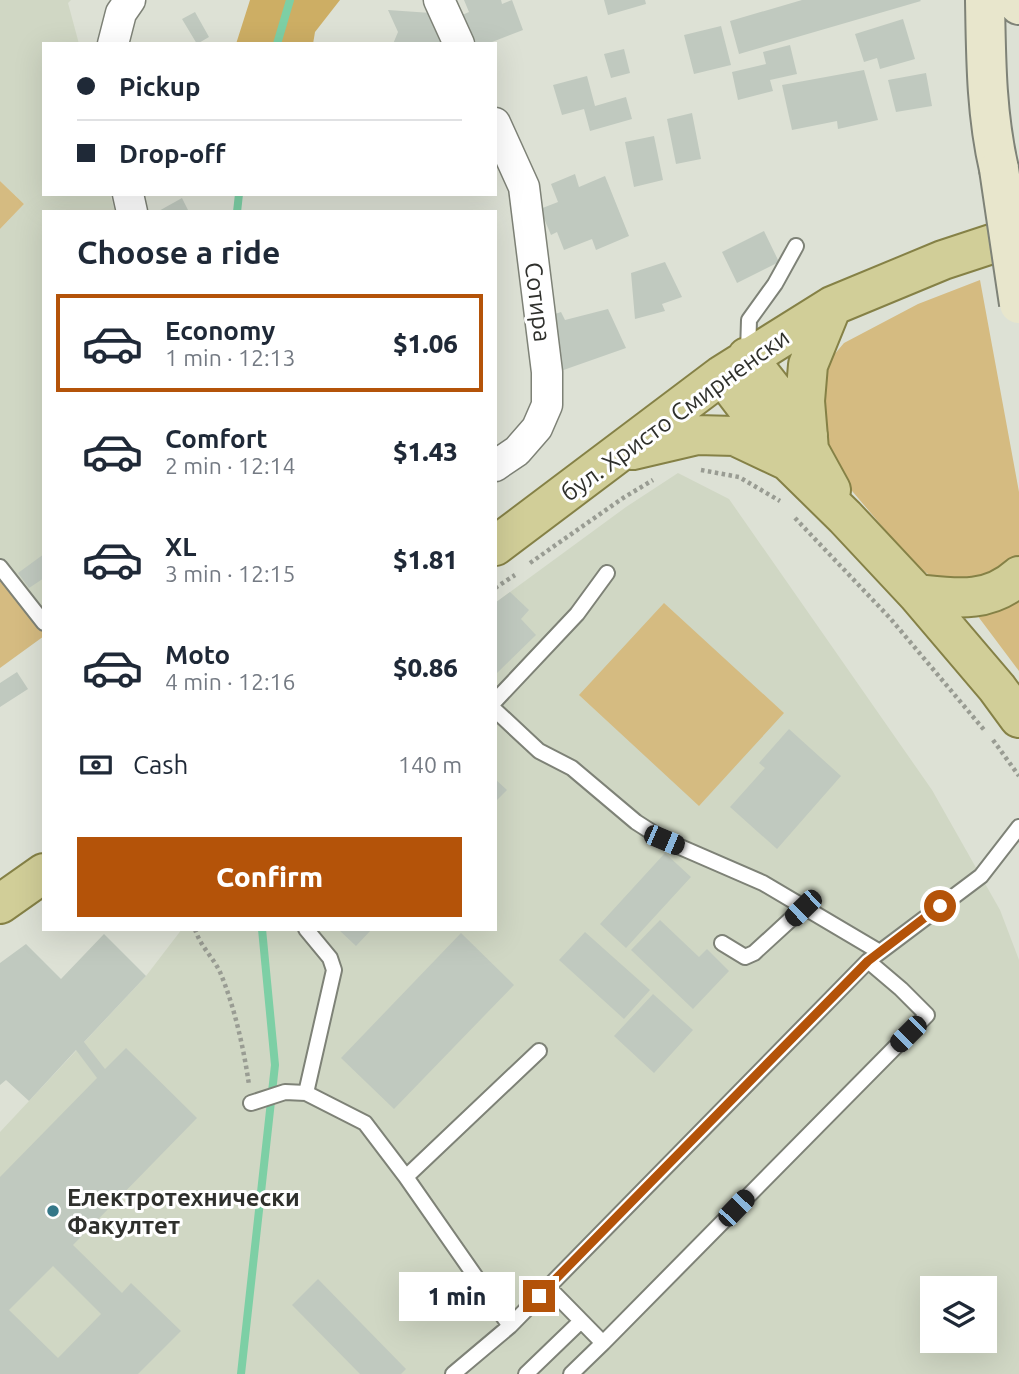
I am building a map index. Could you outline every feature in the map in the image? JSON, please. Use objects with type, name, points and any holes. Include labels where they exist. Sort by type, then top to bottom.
[{"type":"main road","points":[[985,0],[986,72],[992,137],[1019,304]]},
{"type":"main road","name":"бул. Христо Смирненски","points":[[506,559],[618,455],[735,366],[832,306],[943,260],[1019,235]]},
{"type":"main road","points":[[798,448],[808,365],[832,306]]},
{"type":"main road","points":[[735,366],[798,448],[845,517],[917,594],[1019,718]]},
{"type":"main road","points":[[618,455],[697,435],[735,436],[798,448]]},
{"type":"main road","points":[[917,594],[967,599],[994,591],[1019,576]]},
{"type":"main road","points":[[0,904],[42,874]]},
{"type":"street","points":[[114,42],[121,13],[130,0]]},
{"type":"street","points":[[439,0],[458,42]]},
{"type":"street","name":"Сотира","points":[[497,127],[524,187],[547,372],[547,405],[537,428],[517,451],[497,465]]},
{"type":"lane","points":[[735,366],[749,320],[775,284],[796,246]]},
{"type":"lane","points":[[0,567],[42,620]]},
{"type":"lane","points":[[497,699],[577,614],[607,573]]},
{"type":"lane","points":[[497,712],[539,751],[572,768],[636,822],[664,840],[764,883],[803,908],[828,920],[873,956],[927,1015],[571,1374]]},
{"type":"lane","points":[[453,1374],[510,1326],[873,956],[981,876],[1019,827]]},
{"type":"lane","points":[[722,943],[745,957],[754,953],[803,908]]},
{"type":"lane","points":[[306,1093],[334,970],[330,958],[308,931]]},
{"type":"lane","points":[[406,1177],[539,1051]]},
{"type":"lane","points":[[255,1102],[285,1092],[306,1093],[365,1123],[510,1326]]},
{"type":"lane","points":[[548,1287],[603,1343]]},
{"type":"lane","points":[[526,1374],[581,1321]]},
{"type":"path","points":[[700,470],[739,477],[780,501],[890,618],[1018,772]]},
{"type":"path","points":[[527,566],[623,498],[657,478]]},
{"type":"path","points":[[497,583],[506,559]]},
{"type":"path","points":[[196,931],[199,942],[219,971],[246,1061],[255,1102]]},
{"type":"shaded area","points":[[0,0],[71,0],[68,3],[78,42],[42,42],[42,196],[111,196],[114,210],[42,210],[42,637],[0,667],[0,229],[24,204],[0,181]]},
{"type":"shaded area","points":[[250,0],[340,0],[315,32],[313,42],[237,42]]},
{"type":"shaded area","points":[[0,181],[24,204],[0,229]]},
{"type":"shaded area","points":[[980,280],[1019,492],[1019,559],[998,580],[941,583],[915,565],[847,485],[824,447],[816,376],[844,343],[918,304]]},
{"type":"shaded area","points":[[678,473],[729,499],[932,790],[1000,910],[1019,960],[1019,1374],[0,1374],[0,1132],[146,976],[180,931],[497,931],[497,602],[626,507]]},
{"type":"shaded area","points":[[0,567],[42,620],[42,637],[0,668]]},
{"type":"shaded area","points":[[1019,601],[1019,671],[977,615]]},
{"type":"shaded area","points":[[664,603],[784,713],[699,806],[579,695]]},
{"type":"building","points":[[464,0],[501,0],[502,4],[512,0],[523,30],[492,42],[470,42],[460,16],[469,12]]},
{"type":"building","points":[[604,0],[645,0],[646,4],[608,15]]},
{"type":"building","points":[[802,0],[921,1],[739,54],[730,21]]},
{"type":"building","points":[[388,10],[431,13],[442,42],[394,42],[398,32]]},
{"type":"building","points":[[195,12],[209,37],[196,42],[182,19]]},
{"type":"building","points":[[903,19],[915,59],[880,69],[877,58],[864,62],[855,34]]},
{"type":"building","points":[[721,26],[731,65],[694,74],[684,35]]},
{"type":"building","points":[[790,45],[797,74],[770,80],[773,91],[738,100],[732,72],[766,64],[763,52]]},
{"type":"building","points":[[624,49],[630,73],[611,78],[604,54]]},
{"type":"building","points":[[864,70],[878,120],[838,129],[837,121],[792,130],[782,85]]},
{"type":"building","points":[[926,73],[932,106],[896,112],[888,80]]},
{"type":"building","points":[[587,76],[595,106],[626,97],[632,119],[590,131],[584,109],[562,115],[553,85]]},
{"type":"building","points":[[692,113],[701,159],[676,164],[667,119]]},
{"type":"building","points":[[654,136],[663,180],[634,187],[625,142]]},
{"type":"building","points":[[575,174],[579,187],[605,176],[629,236],[596,250],[592,239],[564,250],[557,232],[551,235],[540,209],[558,202],[551,184]]},
{"type":"building","points":[[182,198],[188,210],[161,210]]},
{"type":"building","points":[[764,231],[779,262],[737,283],[722,252]]},
{"type":"building","points":[[665,262],[682,297],[662,304],[665,311],[635,319],[631,273]]},
{"type":"building","points":[[608,309],[626,348],[555,373],[552,315],[561,312],[565,320]]},
{"type":"building","points":[[42,555],[42,579],[29,588],[18,573]]},
{"type":"building","points":[[510,592],[529,610],[521,619],[536,635],[497,673],[497,602]]},
{"type":"building","points":[[17,672],[28,689],[0,707],[0,683]]},
{"type":"building","points":[[789,729],[841,776],[777,849],[730,807],[765,768],[759,763]]},
{"type":"building","points":[[497,781],[507,790],[497,800]]},
{"type":"building","points":[[665,853],[691,877],[626,948],[600,924]]},
{"type":"building","points":[[660,920],[699,957],[707,949],[729,971],[693,1009],[631,950]]},
{"type":"building","points":[[340,931],[370,931],[356,946]]},
{"type":"building","points":[[585,932],[650,990],[624,1019],[559,960]]},
{"type":"building","points":[[461,933],[514,985],[394,1109],[341,1058]]},
{"type":"building","name":"Електротехнически Факултет","points":[[104,934],[146,976],[84,1042],[105,1069],[126,1048],[197,1118],[73,1245],[122,1293],[131,1283],[181,1331],[138,1374],[0,1374],[0,1177],[97,1078],[76,1050],[29,1101],[6,1080],[0,1085],[0,963],[26,944],[61,979]],"holes":[[[53,1266],[101,1314],[58,1358],[9,1310]]]},
{"type":"building","points":[[653,994],[693,1030],[654,1073],[614,1036]]},
{"type":"building","points":[[318,1279],[406,1369],[401,1374],[360,1374],[292,1305]]},
{"type":"waterway","points":[[278,42],[290,0]]},
{"type":"waterway","points":[[237,210],[239,196]]},
{"type":"waterway","points":[[241,1374],[275,1065],[262,931]]},
{"type":"place","name":"Електротехнически Факултет","points":[[53,1211]]},
{"type":"route","points":[[539,1296],[878,951],[940,906]]}]
